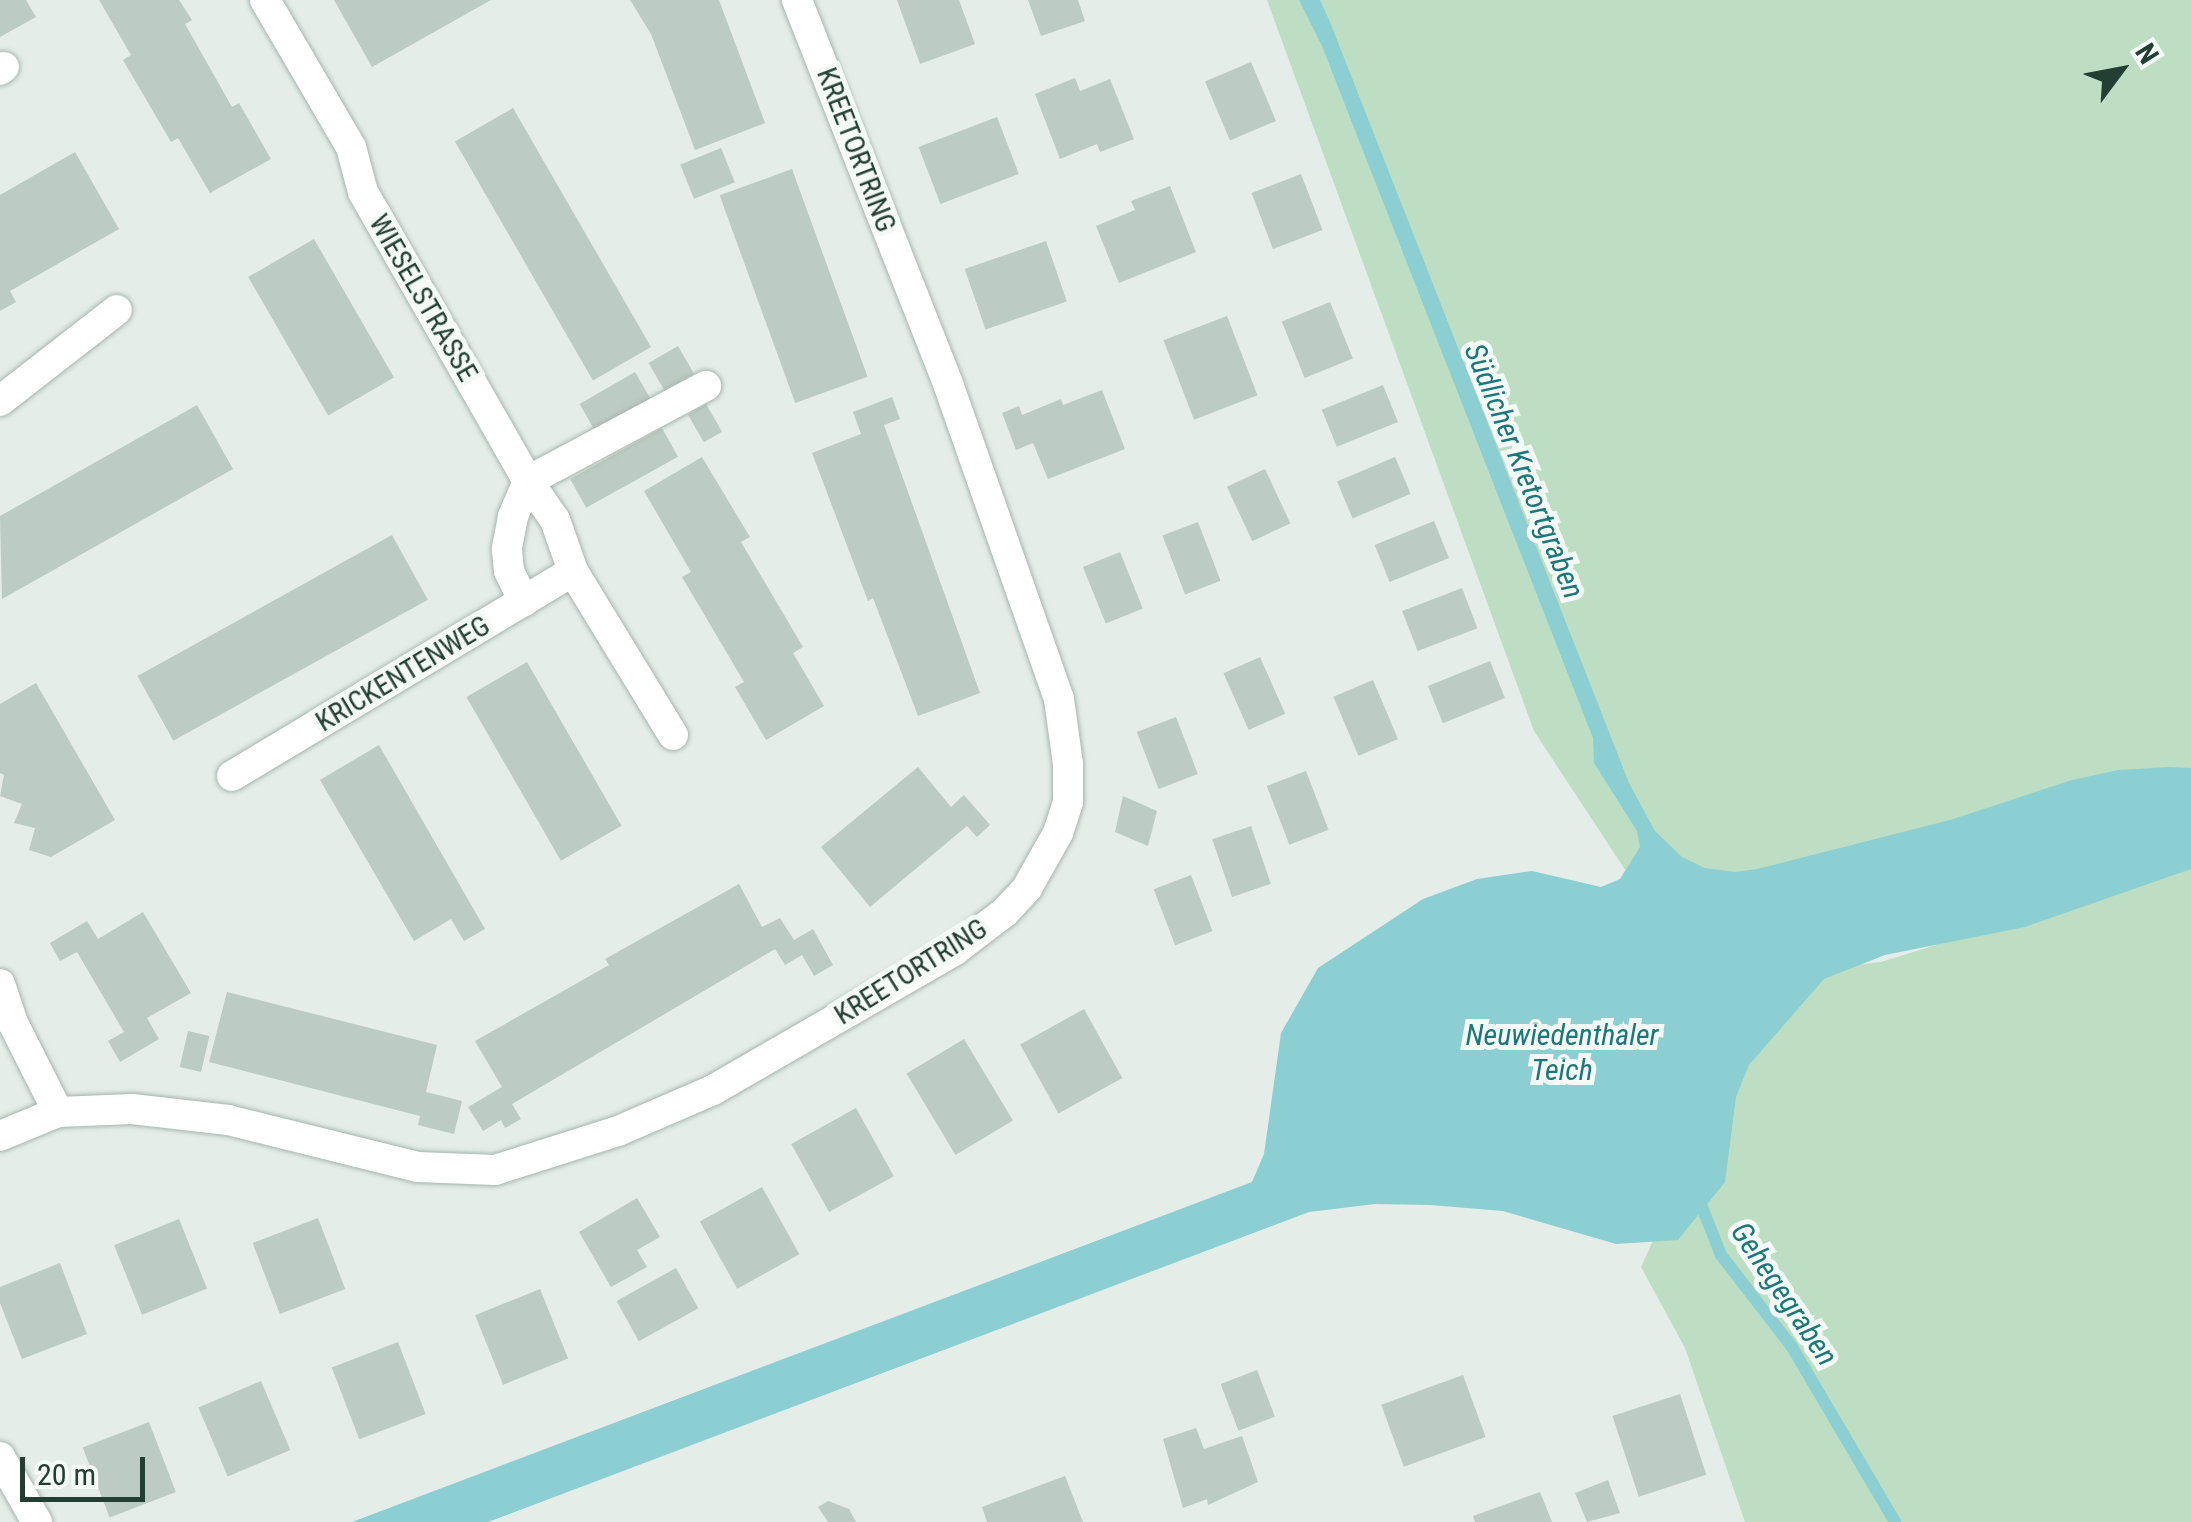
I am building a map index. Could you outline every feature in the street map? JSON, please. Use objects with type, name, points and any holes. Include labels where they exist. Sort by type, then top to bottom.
[{"type":"street","name":"WIESELSTRASSE","points":[[264,0],[351,147],[363,192],[528,481],[555,520],[574,570],[673,735]]},
{"type":"street","name":"KREETORTRING","points":[[0,1136],[58,1112],[176,1112],[228,1120],[418,1168],[496,1170],[618,1131],[713,1090],[956,950],[1005,912],[1028,888],[1058,833],[1068,802],[1068,764],[1059,699],[948,386],[797,0]]},
{"type":"street","points":[[0,401],[116,310]]},
{"type":"street","points":[[524,602],[509,571],[507,549],[513,518],[528,481],[706,386]]},
{"type":"street","name":"KRICKENTENWEG","points":[[232,776],[574,570]]},
{"type":"street","points":[[0,984],[13,1022],[58,1112]]},
{"type":"street","points":[[0,1457],[36,1522]]},
{"type":"green space","points":[[1267,0],[2191,0],[2191,844],[1641,894],[1534,731]]},
{"type":"green space","points":[[2191,866],[2191,1522],[1745,1522],[1685,1348],[1641,1267],[1774,975],[1881,962]]},
{"type":"water","name":"Neuwiedenthaler Teich","points":[[1299,0],[1320,0],[1330,22],[1629,783],[1655,831],[1682,857],[1705,868],[1735,872],[1950,820],[2072,780],[2118,770],[2191,768],[2191,869],[2025,927],[1885,955],[1824,979],[1749,1065],[1736,1097],[1725,1182],[1678,1240],[1616,1244],[1503,1211],[1430,1205],[1375,1204],[1309,1212],[488,1522],[352,1522],[1252,1182],[1264,1154],[1281,1033],[1318,968],[1423,899],[1477,879],[1532,871],[1601,887],[1620,879],[1640,847],[1637,831],[1594,763],[1593,738],[1322,46]]},
{"type":"building","points":[[0,0],[26,0],[36,17],[0,37]]},
{"type":"building","points":[[99,0],[179,0],[192,20],[185,24],[232,107],[239,103],[271,159],[210,193],[178,138],[171,142],[123,60],[131,55]]},
{"type":"building","points":[[334,0],[491,0],[372,67]]},
{"type":"building","points":[[630,0],[719,0],[765,123],[695,150],[651,34]]},
{"type":"building","points":[[897,0],[959,0],[975,44],[920,64]]},
{"type":"building","points":[[1028,0],[1078,0],[1085,21],[1041,36]]},
{"type":"building","points":[[1251,62],[1276,121],[1230,140],[1205,82]]},
{"type":"building","points":[[1075,78],[1080,91],[1110,79],[1134,139],[1100,152],[1097,144],[1060,159],[1035,94]]},
{"type":"building","points":[[513,108],[651,347],[593,381],[455,142]]},
{"type":"building","points":[[997,117],[1019,174],[940,204],[919,147]]},
{"type":"building","points":[[721,148],[735,182],[694,199],[680,164]]},
{"type":"building","points":[[75,152],[119,229],[10,291],[16,302],[0,311],[0,195]]},
{"type":"building","points":[[792,169],[868,377],[795,403],[720,195]]},
{"type":"building","points":[[1301,174],[1323,230],[1273,249],[1252,193]]},
{"type":"building","points":[[1170,186],[1196,252],[1119,283],[1096,226],[1135,210],[1131,201]]},
{"type":"building","points":[[314,239],[394,378],[328,416],[248,277]]},
{"type":"building","points":[[1046,241],[1067,302],[986,330],[965,269]]},
{"type":"building","points":[[1330,302],[1353,359],[1305,378],[1282,321]]},
{"type":"building","points":[[1227,316],[1257,395],[1194,420],[1164,340]]},
{"type":"building","points":[[678,346],[694,374],[665,391],[649,363]]},
{"type":"building","points":[[635,372],[651,400],[596,432],[580,404]]},
{"type":"building","points":[[1383,385],[1398,422],[1337,447],[1322,410]]},
{"type":"building","points":[[1102,390],[1125,449],[1048,479],[1033,443],[1016,450],[1002,413],[1019,406],[1022,415],[1061,399],[1063,405]]},
{"type":"building","points":[[892,397],[900,419],[884,425],[980,693],[918,716],[873,598],[868,601],[812,453],[861,434],[853,412]]},
{"type":"building","points":[[706,404],[722,432],[704,442],[688,415]]},
{"type":"building","points":[[197,405],[233,469],[2,599],[0,516]]},
{"type":"building","points":[[662,428],[678,457],[586,508],[570,479]]},
{"type":"building","points":[[702,457],[750,537],[741,542],[803,647],[793,653],[824,706],[766,740],[735,687],[744,682],[682,577],[691,572],[644,491]]},
{"type":"building","points":[[1395,457],[1411,494],[1353,518],[1337,482]]},
{"type":"building","points":[[1265,469],[1290,523],[1252,541],[1227,487]]},
{"type":"building","points":[[1434,521],[1449,558],[1390,582],[1375,545]]},
{"type":"building","points":[[1198,522],[1221,581],[1185,594],[1163,536]]},
{"type":"building","points":[[392,535],[428,600],[173,741],[137,676]]},
{"type":"building","points":[[1120,552],[1143,609],[1106,624],[1083,567]]},
{"type":"building","points":[[1462,588],[1477,628],[1418,651],[1402,611]]},
{"type":"building","points":[[1260,657],[1285,714],[1249,730],[1223,673]]},
{"type":"building","points":[[1490,661],[1505,698],[1443,723],[1428,686]]},
{"type":"building","points":[[527,662],[622,826],[561,861],[466,697]]},
{"type":"building","points":[[1373,680],[1398,739],[1358,756],[1333,697]]},
{"type":"building","points":[[36,683],[115,820],[51,857],[29,850],[35,828],[14,823],[22,804],[0,796],[4,775],[0,773],[0,704]]},
{"type":"building","points":[[1176,717],[1198,774],[1159,789],[1137,732]]},
{"type":"building","points":[[379,745],[485,929],[464,941],[451,919],[414,941],[320,780]]},
{"type":"building","points":[[918,767],[951,807],[964,795],[990,825],[977,837],[967,826],[870,907],[821,847]]},
{"type":"building","points":[[1306,771],[1329,830],[1289,845],[1267,786]]},
{"type":"building","points":[[1123,796],[1157,811],[1148,846],[1115,832]]},
{"type":"building","points":[[1251,826],[1271,884],[1232,897],[1212,839]]},
{"type":"building","points":[[1191,875],[1213,931],[1175,945],[1154,889]]},
{"type":"building","points":[[739,884],[762,927],[780,918],[794,940],[813,929],[833,965],[814,976],[802,955],[785,965],[775,949],[512,1104],[521,1119],[505,1128],[501,1120],[483,1131],[468,1107],[502,1087],[475,1041],[609,965],[605,959]]},
{"type":"building","points":[[143,912],[191,993],[147,1018],[159,1039],[120,1062],[108,1041],[124,1032],[77,952],[60,961],[50,943],[87,921],[98,939]]},
{"type":"building","points":[[227,992],[437,1045],[426,1092],[462,1101],[454,1134],[418,1125],[420,1116],[209,1062]]},
{"type":"building","points":[[1084,1009],[1122,1078],[1058,1113],[1020,1044]]},
{"type":"building","points":[[188,1031],[209,1036],[201,1072],[180,1067]]},
{"type":"building","points":[[964,1039],[1013,1120],[955,1155],[907,1074]]},
{"type":"building","points":[[856,1108],[894,1176],[829,1212],[791,1144]]},
{"type":"building","points":[[762,1187],[799,1254],[737,1289],[700,1221]]},
{"type":"building","points":[[637,1198],[660,1237],[637,1250],[647,1267],[611,1287],[579,1232]]},
{"type":"building","points":[[318,1218],[345,1289],[280,1314],[253,1243]]},
{"type":"building","points":[[179,1219],[207,1289],[142,1315],[114,1245]]},
{"type":"building","points":[[60,1263],[87,1334],[22,1359],[0,1303],[0,1287]]},
{"type":"building","points":[[676,1268],[698,1308],[639,1341],[617,1301]]},
{"type":"building","points":[[540,1289],[568,1359],[503,1385],[475,1315]]},
{"type":"building","points":[[398,1342],[426,1414],[359,1439],[332,1367]]},
{"type":"building","points":[[1257,1370],[1275,1417],[1239,1431],[1221,1384]]},
{"type":"building","points":[[1463,1375],[1486,1437],[1404,1467],[1381,1405]]},
{"type":"building","points":[[261,1381],[290,1450],[228,1477],[198,1408]]},
{"type":"building","points":[[1680,1394],[1706,1475],[1639,1497],[1612,1416]]},
{"type":"building","points":[[149,1422],[176,1492],[110,1517],[83,1447]]},
{"type":"building","points":[[1196,1428],[1204,1449],[1242,1436],[1258,1482],[1208,1505],[1207,1499],[1183,1508],[1163,1439]]},
{"type":"building","points":[[1065,1476],[1083,1522],[987,1522],[982,1507]]},
{"type":"building","points":[[1608,1480],[1620,1513],[1587,1522],[1575,1493]]},
{"type":"building","points":[[1540,1492],[1552,1522],[1475,1522],[1473,1516]]},
{"type":"building","points":[[828,1501],[849,1509],[856,1522],[828,1522],[818,1507]]},
{"type":"waterway","name":"Gehegegraben","points":[[1698,1197],[1721,1255],[1792,1347],[1895,1522]]},
{"type":"water label","name":"Südlicher Kretortgraben","points":[[1524,471]]}]
